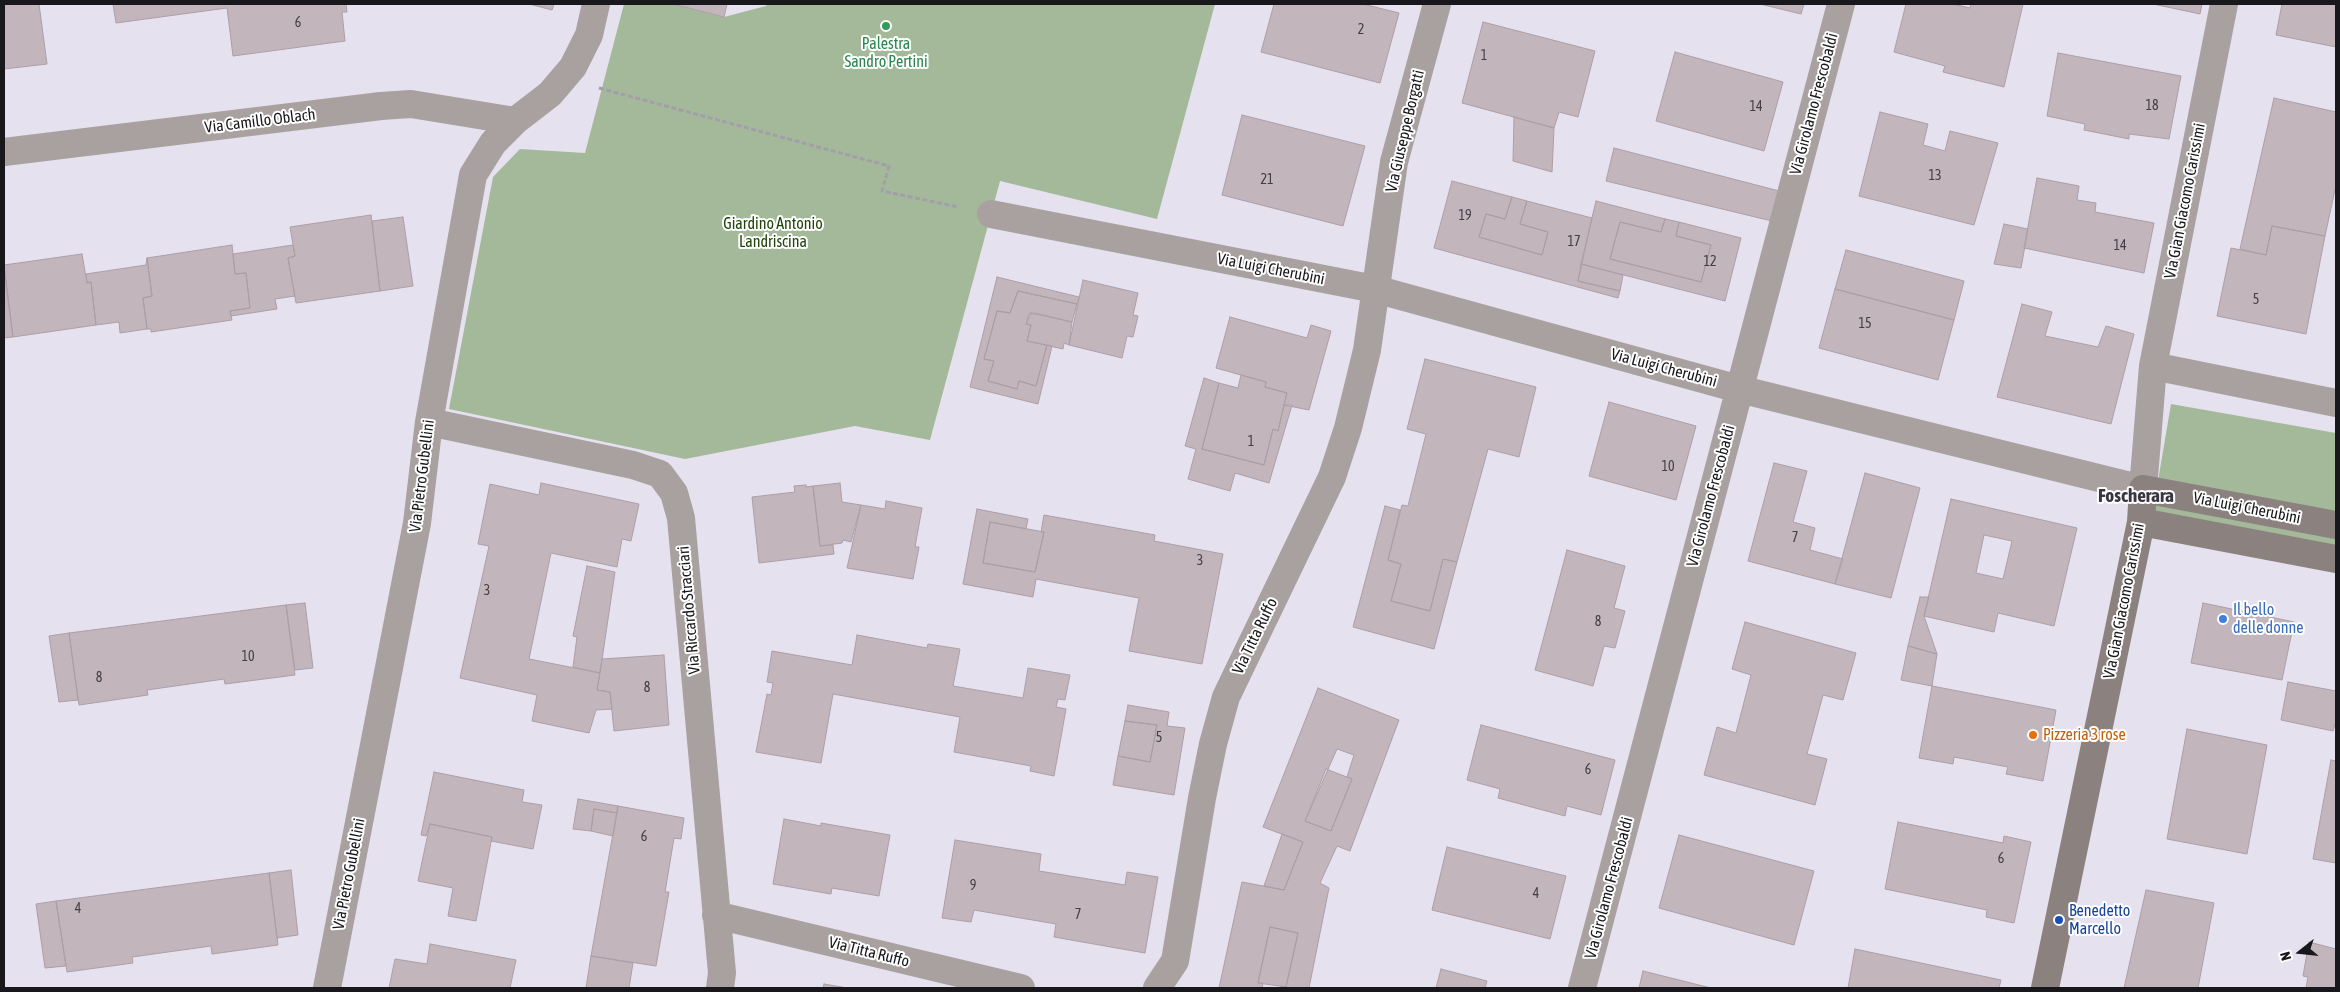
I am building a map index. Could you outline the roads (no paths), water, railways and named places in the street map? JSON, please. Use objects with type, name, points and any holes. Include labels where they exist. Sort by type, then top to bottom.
[{"type":"street","name":"Via Pietro Gubellini","points":[[327,988],[417,523],[429,422],[473,175],[493,143],[515,121],[550,94],[573,67],[589,35],[596,4]]},
{"type":"street","name":"Via Giuseppe Borgatti","points":[[1375,289],[1394,162],[1437,4]]},
{"type":"street","name":"Via Girolamo Frescobaldi","points":[[1582,988],[1840,4]]},
{"type":"street","name":"Via Gian Giacomo Carissimi","points":[[2045,988],[2141,522],[2153,366],[2224,4]]},
{"type":"street","name":"Via Camillo Oblach","points":[[4,152],[381,106],[411,104],[515,121]]},
{"type":"street","name":"Via Luigi Cherubini","points":[[991,214],[1375,289],[1739,389],[2143,489],[2336,525]]},
{"type":"street","name":"Via Titta Ruffo","points":[[1157,988],[1175,961],[1202,798],[1213,744],[1226,697],[1332,477],[1348,428],[1367,350],[1375,289]]},
{"type":"street","points":[[2153,366],[2336,403]]},
{"type":"street","name":"Via Riccardo Stracciari","points":[[429,422],[633,465],[660,474],[674,493],[681,518],[722,974],[720,988]]},
{"type":"street","name":"Via Luigi Cherubini","points":[[2141,522],[2336,559]]},
{"type":"street","name":"Via Titta Ruffo","points":[[716,915],[1021,988]]},
{"type":"place","name":"Palestra Sandro Pertini","points":[[886,26]]},
{"type":"place","name":"Il bello delle donne","points":[[2223,619]]},
{"type":"place","name":"Pizzeria 3 rose","points":[[2033,735]]},
{"type":"place","name":"Benedetto Marcello","points":[[2059,920]]},
{"type":"district","name":"Foscherara","points":[[2136,496]]},
{"type":"park label","name":"Giardino Antonio Landriscina","points":[[773,233]]}]
